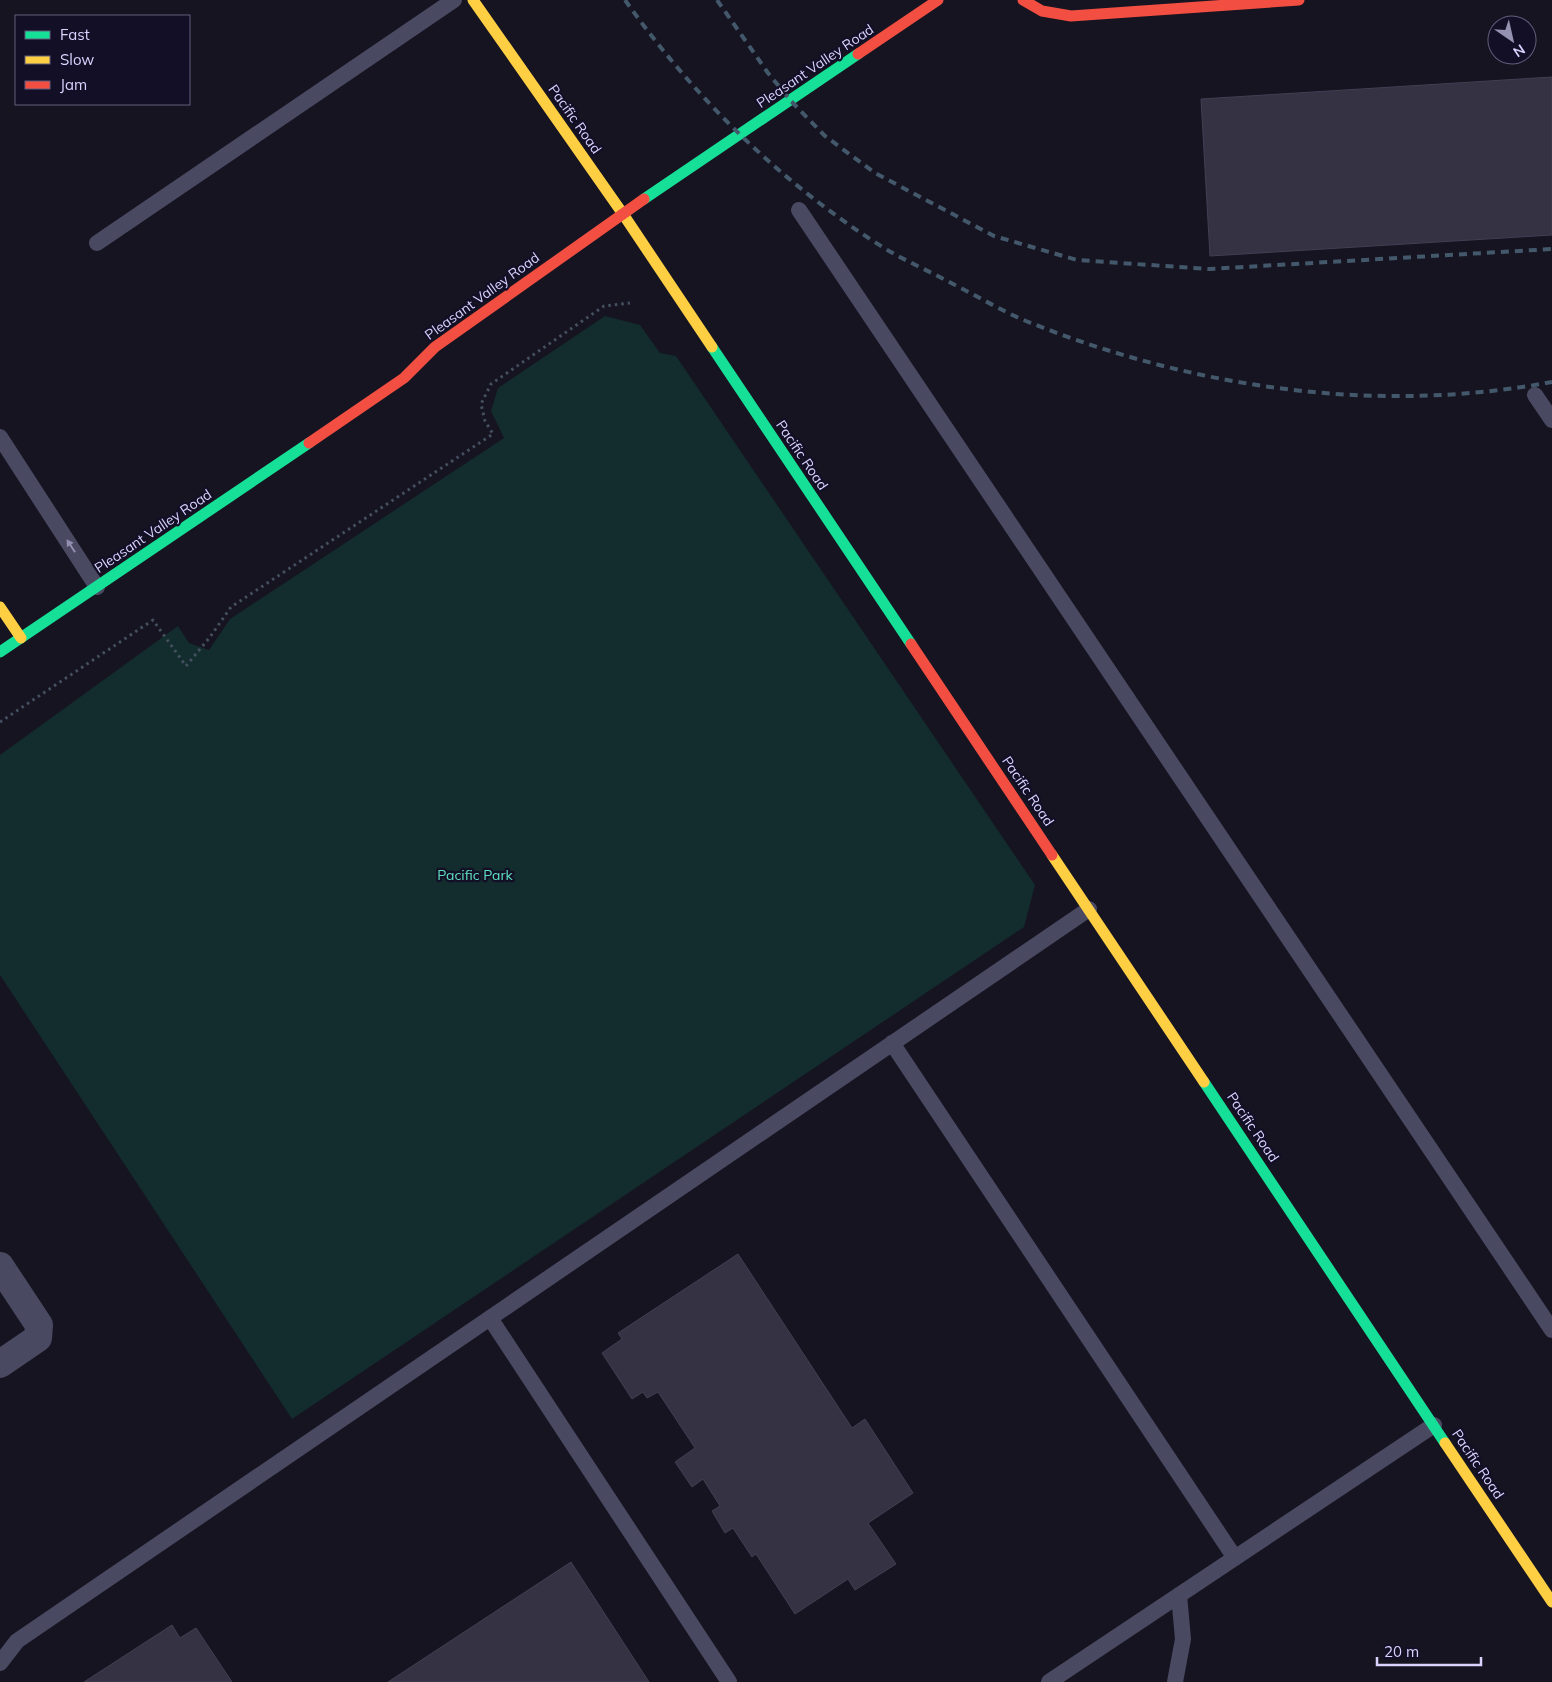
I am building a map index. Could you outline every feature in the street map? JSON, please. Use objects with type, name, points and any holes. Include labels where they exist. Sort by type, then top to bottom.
[{"type":"street","name":"Pacific Road","points":[[473,0],[623,214],[1552,1602]]},
{"type":"street","name":"Pleasant Valley Road","points":[[0,652],[404,378],[435,347],[623,214],[938,0]]},
{"type":"street","points":[[1023,0],[1042,11],[1071,16],[1299,0]]},
{"type":"street","points":[[0,607],[21,638]]},
{"type":"street","points":[[0,1266],[39,1325],[38,1338],[0,1364]]},
{"type":"lane","points":[[97,243],[454,0]]},
{"type":"lane","points":[[799,210],[1552,1330]]},
{"type":"lane","points":[[1535,395],[1552,420]]},
{"type":"lane","points":[[0,437],[97,587]]},
{"type":"lane","points":[[0,1663],[17,1641],[1089,909]]},
{"type":"lane","points":[[892,1043],[1235,1558]]},
{"type":"lane","points":[[490,1318],[729,1682]]},
{"type":"lane","points":[[1049,1682],[1434,1425]]},
{"type":"lane","points":[[1175,1682],[1182,1639],[1179,1595]]},
{"type":"path","points":[[0,722],[154,620],[186,666],[231,607],[493,434],[485,421],[481,404],[491,384],[604,306],[630,303]]},
{"type":"green space","name":"Pacific Park","points":[[605,316],[640,325],[660,353],[676,356],[1035,885],[1024,927],[292,1419],[0,975],[0,755],[178,626],[189,643],[209,650],[230,619],[504,438],[491,411],[498,388]]},
{"type":"building","points":[[1552,77],[1552,235],[1210,256],[1201,99]]},
{"type":"building","points":[[738,1254],[852,1428],[865,1419],[913,1493],[868,1523],[896,1564],[855,1590],[848,1579],[795,1614],[756,1554],[752,1557],[733,1528],[725,1533],[712,1511],[720,1506],[703,1479],[692,1487],[675,1462],[695,1448],[658,1392],[647,1398],[643,1392],[632,1399],[602,1353],[622,1339],[618,1333]]},
{"type":"building","points":[[571,1562],[649,1682],[388,1682]]},
{"type":"building","points":[[172,1625],[180,1638],[196,1628],[232,1682],[84,1682]]},
{"type":"railway","points":[[625,0],[652,37],[712,106],[744,139],[814,199],[889,251],[1026,321],[1089,344],[1153,363],[1219,378],[1285,389],[1352,395],[1419,396],[1486,392],[1552,382]]},
{"type":"railway","points":[[717,0],[768,73],[791,101],[825,136],[875,173],[994,236],[1077,260],[1209,269],[1552,249]]},
{"type":"traffic: fast","points":[[644,199],[858,54]]},
{"type":"traffic: fast","points":[[712,347],[911,644]]},
{"type":"traffic: fast","points":[[0,652],[309,443]]},
{"type":"traffic: fast","points":[[1204,1082],[1445,1443]]},
{"type":"traffic: slow","points":[[473,0],[623,214],[712,347]]},
{"type":"traffic: slow","points":[[0,607],[21,638]]},
{"type":"traffic: slow","points":[[1052,855],[1204,1082]]},
{"type":"traffic: slow","points":[[1445,1443],[1552,1602]]},
{"type":"traffic: jam","points":[[858,54],[938,0]]},
{"type":"traffic: jam","points":[[1023,0],[1042,11],[1071,16],[1299,0]]},
{"type":"traffic: jam","points":[[309,443],[404,378],[435,347],[644,199]]},
{"type":"traffic: jam","points":[[911,644],[1052,855]]}]
